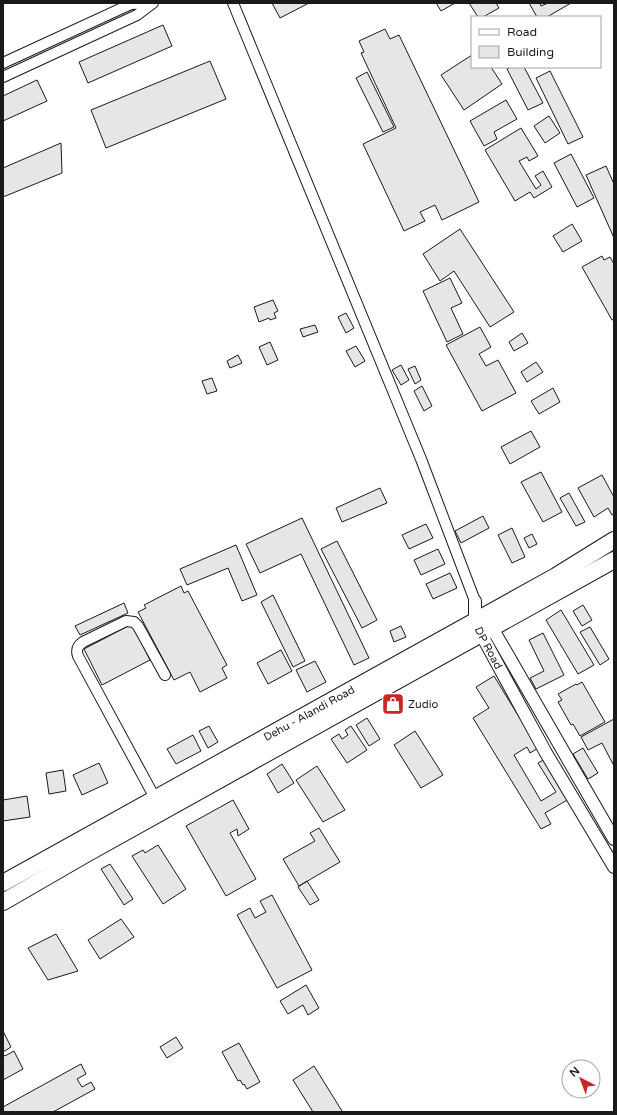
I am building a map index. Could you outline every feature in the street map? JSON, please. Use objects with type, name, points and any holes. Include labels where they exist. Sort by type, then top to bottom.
[{"type":"main road","name":"Dehu - Alandi Road","points":[[3,902],[483,624],[614,540]]},
{"type":"main road","name":"Dehu - Alandi Road","points":[[3,883],[155,798],[483,624],[614,560]]},
{"type":"street","points":[[3,63],[130,4],[153,3]]},
{"type":"street","points":[[3,77],[137,15],[153,3]]},
{"type":"street","points":[[233,3],[421,459],[475,601]]},
{"type":"street","name":"DP Road","points":[[475,601],[483,624],[546,753],[614,867]]},
{"type":"street","points":[[155,798],[76,651],[78,645],[83,642],[126,622],[134,622],[138,626],[165,675]]},
{"type":"street","name":"DP Road","points":[[483,624],[614,839]]},
{"type":"building","points":[[272,3],[309,3],[280,18]]},
{"type":"building","points":[[436,3],[455,3],[441,11]]},
{"type":"building","points":[[469,3],[496,3],[499,8],[485,16],[477,16]]},
{"type":"building","points":[[529,3],[540,3],[541,6],[548,3],[571,3],[549,16],[536,16]]},
{"type":"building","points":[[163,25],[172,46],[88,83],[79,62]]},
{"type":"building","points":[[385,29],[390,39],[399,35],[479,202],[442,220],[435,205],[420,212],[425,221],[404,231],[363,144],[396,128],[361,53],[364,52],[359,41]]},
{"type":"building","points":[[471,56],[471,68],[492,68],[502,84],[464,110],[441,75]]},
{"type":"building","points":[[210,61],[226,99],[106,148],[91,110]]},
{"type":"building","points":[[525,68],[543,103],[528,110],[507,69]]},
{"type":"building","points":[[550,71],[583,137],[568,144],[536,78]]},
{"type":"building","points":[[367,72],[394,127],[383,132],[356,78]]},
{"type":"building","points":[[37,80],[47,101],[3,121],[3,96]]},
{"type":"building","points":[[506,100],[517,119],[494,132],[497,139],[484,146],[470,121]]},
{"type":"building","points":[[549,116],[560,133],[545,143],[534,126]]},
{"type":"building","points":[[521,128],[538,156],[529,161],[527,157],[519,161],[536,189],[541,185],[535,176],[543,171],[552,187],[534,198],[530,192],[515,201],[485,150]]},
{"type":"building","points":[[61,143],[62,173],[3,197],[3,168]]},
{"type":"building","points":[[571,154],[594,198],[577,207],[554,163]]},
{"type":"building","points":[[606,166],[614,184],[614,238],[586,175]]},
{"type":"building","points":[[572,224],[582,241],[563,252],[553,236]]},
{"type":"building","points":[[460,229],[514,312],[490,327],[454,271],[440,281],[423,254]]},
{"type":"building","points":[[602,256],[604,260],[610,257],[614,264],[614,319],[612,320],[582,267]]},
{"type":"building","points":[[450,278],[462,303],[451,308],[463,334],[447,342],[423,291]]},
{"type":"building","points":[[273,300],[278,311],[274,313],[276,318],[270,320],[269,318],[259,322],[254,307]]},
{"type":"building","points":[[346,313],[354,328],[346,333],[338,317]]},
{"type":"building","points":[[315,325],[318,332],[303,337],[300,329]]},
{"type":"building","points":[[480,327],[491,347],[479,354],[486,366],[498,360],[516,393],[482,411],[446,345]]},
{"type":"building","points":[[522,333],[528,343],[514,351],[509,342]]},
{"type":"building","points":[[270,342],[278,360],[267,365],[259,347]]},
{"type":"building","points":[[356,346],[365,361],[355,367],[346,351]]},
{"type":"building","points":[[238,355],[242,363],[230,368],[227,361]]},
{"type":"building","points":[[536,362],[543,372],[527,382],[521,372]]},
{"type":"building","points":[[401,365],[409,380],[401,385],[392,370]]},
{"type":"building","points":[[415,366],[421,380],[415,384],[408,369]]},
{"type":"building","points":[[212,378],[217,391],[207,394],[202,381]]},
{"type":"building","points":[[422,386],[432,406],[424,411],[414,391]]},
{"type":"building","points":[[553,388],[560,402],[539,414],[531,401]]},
{"type":"building","points":[[531,431],[540,447],[510,464],[501,447]]},
{"type":"building","points":[[541,472],[562,512],[543,522],[521,482]]},
{"type":"building","points":[[602,475],[614,497],[614,514],[612,515],[608,508],[594,517],[578,488]]},
{"type":"building","points":[[380,488],[387,503],[342,522],[336,508]]},
{"type":"building","points":[[569,493],[585,522],[576,526],[560,498]]},
{"type":"building","points":[[483,516],[489,528],[461,543],[455,531]]},
{"type":"building","points":[[302,518],[369,658],[354,665],[301,554],[260,573],[246,544]]},
{"type":"building","points":[[426,524],[433,538],[409,549],[402,535]]},
{"type":"building","points":[[512,528],[525,557],[512,563],[498,535]]},
{"type":"building","points":[[532,534],[537,544],[529,548],[524,538]]},
{"type":"building","points":[[337,541],[377,620],[362,628],[321,549]]},
{"type":"building","points":[[236,545],[257,595],[242,601],[228,568],[187,585],[180,569]]},
{"type":"building","points":[[438,549],[445,564],[421,575],[414,560]]},
{"type":"building","points":[[450,573],[457,588],[433,599],[426,584]]},
{"type":"building","points":[[181,586],[184,593],[188,591],[227,665],[222,668],[227,678],[200,692],[190,672],[174,680],[138,612],[146,608],[144,605]]},
{"type":"building","points":[[273,595],[305,661],[293,667],[261,602]]},
{"type":"building","points":[[124,603],[128,613],[80,635],[75,626]]},
{"type":"building","points":[[583,605],[592,620],[582,626],[573,611]]},
{"type":"building","points":[[561,610],[594,665],[578,674],[546,620]]},
{"type":"building","points":[[132,624],[150,660],[102,685],[84,649]]},
{"type":"building","points":[[401,626],[406,637],[394,642],[390,631]]},
{"type":"building","points":[[590,627],[609,659],[600,665],[580,632]]},
{"type":"building","points":[[543,633],[564,675],[536,689],[530,678],[544,671],[529,640]]},
{"type":"building","points":[[281,650],[292,671],[268,684],[257,663]]},
{"type":"building","points":[[315,661],[326,682],[307,692],[296,670]]},
{"type":"building","points":[[494,676],[538,748],[530,753],[527,747],[514,755],[541,801],[556,792],[538,763],[545,759],[569,799],[545,813],[551,824],[541,829],[473,718],[489,708],[476,687]]},
{"type":"building","points":[[582,682],[605,722],[580,736],[573,724],[571,725],[558,702],[562,700],[558,694]]},
{"type":"building","points":[[367,718],[380,739],[369,746],[356,725]]},
{"type":"building","points":[[614,719],[614,766],[602,743],[588,750],[581,737]]},
{"type":"building","points":[[209,726],[218,742],[208,748],[199,731]]},
{"type":"building","points":[[351,726],[367,750],[347,763],[331,739],[339,734],[342,739],[348,735],[345,730]]},
{"type":"building","points":[[415,731],[443,775],[421,788],[394,745]]},
{"type":"building","points":[[193,735],[201,751],[176,764],[167,749]]},
{"type":"building","points":[[583,748],[598,773],[588,779],[573,754]]},
{"type":"building","points":[[99,763],[108,783],[82,795],[73,775]]},
{"type":"building","points":[[282,764],[294,783],[278,793],[267,774]]},
{"type":"building","points":[[317,766],[345,810],[323,822],[296,780]]},
{"type":"building","points":[[63,770],[66,791],[49,794],[46,773]]},
{"type":"building","points":[[27,796],[30,817],[3,821],[3,800]]},
{"type":"building","points":[[233,800],[249,829],[238,836],[237,829],[230,833],[256,879],[226,896],[186,826]]},
{"type":"building","points":[[319,828],[340,862],[299,886],[283,859],[315,841],[310,833]]},
{"type":"building","points":[[158,845],[186,889],[163,904],[132,856],[143,850],[145,853]]},
{"type":"building","points":[[110,864],[133,899],[124,905],[101,869]]},
{"type":"building","points":[[307,881],[319,900],[310,905],[298,887]]},
{"type":"building","points":[[272,895],[312,970],[277,988],[237,915],[250,908],[255,918],[266,912],[260,901]]},
{"type":"building","points":[[121,919],[134,937],[100,959],[88,940]]},
{"type":"building","points":[[56,934],[78,971],[48,980],[28,948]]},
{"type":"building","points":[[306,985],[319,1008],[308,1015],[303,1005],[288,1014],[280,1001]]},
{"type":"building","points":[[3,1031],[11,1047],[3,1052]]},
{"type":"building","points":[[176,1037],[183,1048],[167,1058],[160,1047]]},
{"type":"building","points":[[239,1043],[260,1082],[247,1089],[240,1080],[238,1081],[222,1052]]},
{"type":"building","points":[[14,1051],[23,1069],[3,1080],[3,1054],[5,1056]]},
{"type":"building","points":[[81,1064],[86,1074],[77,1079],[82,1087],[91,1082],[95,1089],[53,1112],[3,1112],[3,1107]]},
{"type":"building","points":[[314,1066],[342,1111],[313,1112],[293,1080]]},
{"type":"place","name":"Zudio","points":[[393,704]]}]
